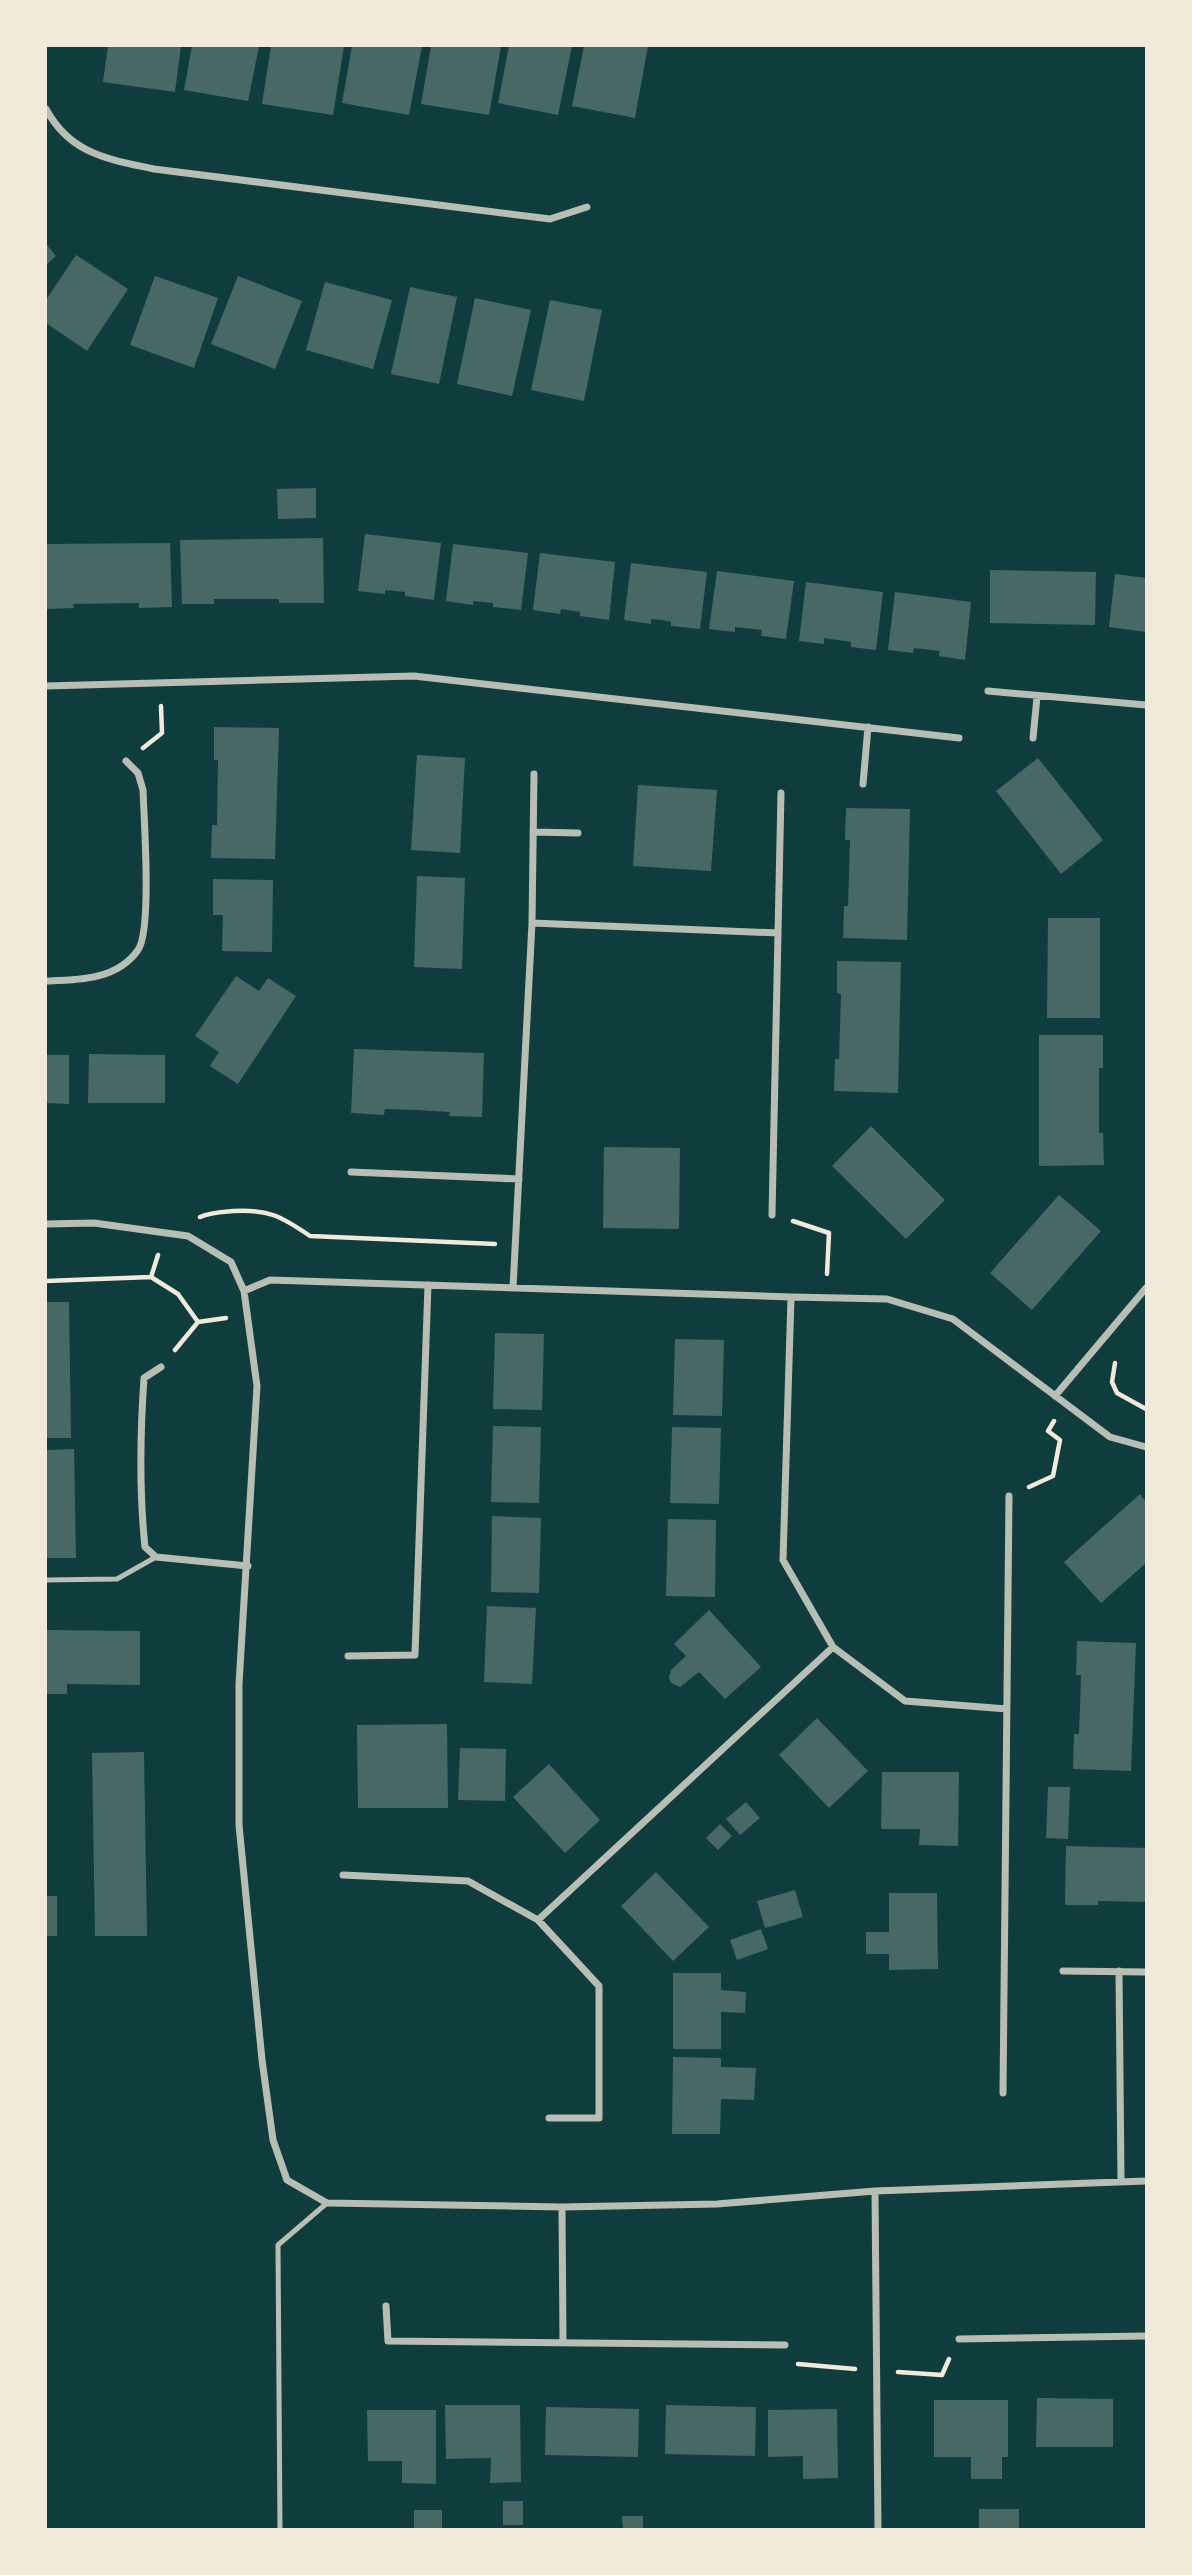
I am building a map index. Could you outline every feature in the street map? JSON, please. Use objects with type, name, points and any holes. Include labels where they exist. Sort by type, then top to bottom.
[{"type":"street","points":[[46,109],[51,119],[79,147],[110,159],[154,169],[550,219],[587,207]]},
{"type":"street","points":[[46,686],[414,676],[960,738]]},
{"type":"street","points":[[988,691],[1146,705]]},
{"type":"street","points":[[1032,738],[1037,697]]},
{"type":"street","points":[[863,785],[868,727]]},
{"type":"street","points":[[46,981],[88,979],[116,970],[139,949],[146,912],[143,790],[138,773],[126,761]]},
{"type":"street","points":[[513,1287],[532,923],[534,774]]},
{"type":"street","points":[[772,1215],[781,793]]},
{"type":"street","points":[[533,832],[578,833]]},
{"type":"street","points":[[532,923],[778,933]]},
{"type":"street","points":[[351,1172],[519,1179]]},
{"type":"street","points":[[46,1224],[94,1223],[188,1236],[231,1262],[244,1291],[257,1386],[239,1684],[239,1825],[262,2060],[273,2140],[288,2180],[327,2203],[562,2207],[717,2203],[875,2191],[1146,2181]]},
{"type":"street","points":[[244,1291],[270,1280],[887,1298],[953,1319],[1110,1437],[1146,1447]]},
{"type":"street","points":[[348,1656],[415,1655],[428,1285]]},
{"type":"street","points":[[1055,1396],[1146,1288]]},
{"type":"street","points":[[791,1297],[783,1560],[833,1647],[905,1701],[1007,1709]]},
{"type":"street","points":[[161,1367],[144,1378],[139,1449],[140,1500],[145,1547],[156,1557],[248,1566]]},
{"type":"street","points":[[1003,2093],[1009,1496]]},
{"type":"street","points":[[538,1920],[833,1647]]},
{"type":"street","points":[[343,1875],[468,1881],[538,1920],[598,1986],[599,2118],[549,2118]]},
{"type":"street","points":[[1063,1971],[1146,1972]]},
{"type":"street","points":[[1119,1971],[1121,2180]]},
{"type":"street","points":[[875,2191],[877,2529]]},
{"type":"street","points":[[562,2207],[563,2342]]},
{"type":"street","points":[[386,2306],[388,2341],[785,2345]]},
{"type":"street","points":[[959,2339],[1146,2336]]},
{"type":"lane","points":[[46,1580],[117,1579],[156,1557]]},
{"type":"lane","points":[[279,2529],[278,2245],[327,2203]]},
{"type":"path","points":[[126,761],[162,733],[160,683]]},
{"type":"path","points":[[152,1277],[165,1233],[209,1213],[256,1210],[286,1219],[310,1236],[515,1244]]},
{"type":"path","points":[[772,1215],[829,1233],[826,1298]]},
{"type":"path","points":[[46,1281],[152,1277],[178,1294],[198,1322]]},
{"type":"path","points":[[161,1367],[198,1322],[247,1316]]},
{"type":"path","points":[[1123,1354],[1115,1362],[1112,1382],[1117,1393],[1146,1409]]},
{"type":"path","points":[[1009,1496],[1053,1476],[1060,1440],[1048,1431],[1065,1404]]},
{"type":"building","points":[[108,46],[181,46],[175,92],[103,82]]},
{"type":"building","points":[[192,46],[259,46],[248,101],[184,90]]},
{"type":"building","points":[[271,46],[344,46],[333,115],[262,104]]},
{"type":"building","points":[[352,46],[422,46],[409,115],[342,103]]},
{"type":"building","points":[[431,46],[501,46],[489,115],[421,104]]},
{"type":"building","points":[[509,46],[572,46],[558,115],[498,103]]},
{"type":"building","points":[[584,46],[648,46],[635,118],[572,106]]},
{"type":"building","points":[[46,244],[56,256],[46,265]]},
{"type":"building","points":[[76,255],[128,289],[87,351],[46,323],[46,300]]},
{"type":"building","points":[[155,276],[218,298],[194,368],[130,345]]},
{"type":"building","points":[[238,276],[302,301],[275,369],[211,344]]},
{"type":"building","points":[[325,282],[392,300],[373,369],[306,350]]},
{"type":"building","points":[[410,287],[457,297],[439,384],[391,374]]},
{"type":"building","points":[[475,298],[531,310],[512,396],[457,384]]},
{"type":"building","points":[[550,300],[602,310],[584,401],[531,390]]},
{"type":"building","points":[[316,488],[316,518],[278,519],[277,489]]},
{"type":"building","points":[[365,534],[441,543],[434,600],[405,596],[405,592],[385,590],[385,594],[358,591]]},
{"type":"building","points":[[323,538],[324,603],[279,603],[279,599],[214,599],[214,604],[182,604],[180,540]]},
{"type":"building","points":[[170,543],[172,607],[139,608],[139,603],[73,604],[74,608],[46,609],[46,544]]},
{"type":"building","points":[[453,544],[528,553],[521,610],[493,607],[493,603],[473,601],[473,605],[446,601]]},
{"type":"building","points":[[540,553],[615,562],[609,620],[580,616],[580,612],[561,609],[560,614],[533,610]]},
{"type":"building","points":[[631,563],[707,572],[700,629],[671,626],[671,622],[662,620],[651,619],[651,624],[624,620]]},
{"type":"building","points":[[990,570],[1096,572],[1095,625],[990,623]]},
{"type":"building","points":[[717,571],[794,581],[786,639],[761,636],[762,630],[735,627],[735,632],[709,629]]},
{"type":"building","points":[[1115,574],[1146,578],[1146,632],[1109,627]]},
{"type":"building","points":[[806,582],[883,592],[876,650],[851,647],[851,642],[824,638],[824,644],[799,641]]},
{"type":"building","points":[[895,592],[971,602],[965,660],[939,656],[940,651],[914,648],[913,653],[888,650]]},
{"type":"building","points":[[214,727],[279,728],[275,859],[211,858],[212,825],[217,825],[218,760],[214,760]]},
{"type":"building","points":[[417,755],[465,758],[460,853],[411,850]]},
{"type":"building","points":[[1038,758],[1103,840],[1061,874],[996,791]]},
{"type":"building","points":[[638,785],[717,790],[711,871],[633,866]]},
{"type":"building","points":[[846,808],[910,809],[907,940],[843,938],[844,906],[848,906],[850,840],[845,840]]},
{"type":"building","points":[[417,876],[465,878],[462,969],[414,967]]},
{"type":"building","points":[[213,879],[273,880],[272,952],[222,951],[223,915],[213,915]]},
{"type":"building","points":[[1048,918],[1100,918],[1100,1018],[1047,1018]]},
{"type":"building","points":[[837,961],[901,962],[898,1093],[834,1091],[835,1059],[839,1059],[841,994],[837,993]]},
{"type":"building","points":[[236,976],[259,991],[268,978],[296,996],[238,1084],[210,1066],[219,1052],[195,1036]]},
{"type":"building","points":[[1039,1035],[1103,1035],[1103,1068],[1099,1068],[1099,1133],[1103,1133],[1104,1165],[1039,1166]]},
{"type":"building","points":[[354,1049],[484,1053],[482,1117],[449,1116],[450,1112],[385,1109],[384,1115],[351,1113]]},
{"type":"building","points":[[89,1054],[165,1055],[165,1103],[88,1103]]},
{"type":"building","points":[[46,1055],[69,1055],[69,1104],[46,1103]]},
{"type":"building","points":[[871,1126],[945,1200],[906,1239],[832,1166]]},
{"type":"building","points":[[604,1147],[680,1148],[679,1229],[603,1228]]},
{"type":"building","points":[[1059,1195],[1101,1231],[1032,1310],[990,1273]]},
{"type":"building","points":[[46,1302],[69,1302],[71,1438],[46,1438]]},
{"type":"building","points":[[495,1333],[544,1334],[542,1410],[493,1409]]},
{"type":"building","points":[[675,1339],[724,1340],[722,1416],[673,1415]]},
{"type":"building","points":[[493,1426],[541,1427],[539,1503],[491,1502]]},
{"type":"building","points":[[672,1427],[721,1428],[719,1504],[670,1503]]},
{"type":"building","points":[[74,1449],[76,1558],[46,1558],[46,1450]]},
{"type":"building","points":[[1140,1494],[1146,1502],[1146,1563],[1101,1603],[1064,1562]]},
{"type":"building","points":[[492,1516],[541,1518],[539,1593],[491,1592]]},
{"type":"building","points":[[668,1519],[716,1520],[715,1597],[666,1596]]},
{"type":"building","points":[[487,1606],[536,1608],[532,1684],[484,1682]]},
{"type":"building","points":[[709,1610],[761,1667],[725,1699],[699,1672],[680,1687],[671,1683],[669,1677],[671,1670],[686,1656],[674,1644]]},
{"type":"building","points":[[46,1630],[140,1631],[140,1685],[67,1684],[67,1694],[46,1694]]},
{"type":"building","points":[[1077,1641],[1136,1643],[1131,1771],[1073,1769],[1074,1734],[1079,1734],[1081,1675],[1076,1675]]},
{"type":"building","points":[[817,1718],[868,1771],[829,1808],[779,1755]]},
{"type":"building","points":[[447,1724],[448,1808],[358,1808],[357,1725]]},
{"type":"building","points":[[460,1748],[506,1749],[505,1801],[458,1800]]},
{"type":"building","points":[[144,1752],[147,1936],[95,1936],[92,1753]]},
{"type":"building","points":[[549,1764],[600,1820],[565,1853],[513,1797]]},
{"type":"building","points":[[882,1772],[959,1772],[958,1846],[919,1845],[920,1829],[881,1829]]},
{"type":"building","points":[[1048,1787],[1070,1787],[1068,1839],[1046,1838]]},
{"type":"building","points":[[746,1802],[760,1818],[740,1835],[726,1819]]},
{"type":"building","points":[[720,1824],[732,1836],[718,1850],[706,1838]]},
{"type":"building","points":[[1066,1846],[1146,1848],[1146,1902],[1098,1901],[1098,1905],[1065,1905]]},
{"type":"building","points":[[656,1872],[709,1927],[673,1961],[621,1906]]},
{"type":"building","points":[[795,1890],[803,1917],[765,1928],[757,1901]]},
{"type":"building","points":[[889,1893],[937,1893],[938,1969],[889,1970],[889,1954],[866,1954],[866,1932],[889,1932]]},
{"type":"building","points":[[46,1896],[57,1896],[57,1936],[46,1936]]},
{"type":"building","points":[[761,1929],[768,1949],[737,1960],[730,1940]]},
{"type":"building","points":[[673,1973],[721,1973],[721,1990],[746,1992],[745,2013],[721,2012],[721,2049],[673,2049]]},
{"type":"building","points":[[673,2057],[721,2058],[721,2067],[756,2068],[754,2100],[721,2099],[720,2134],[672,2134]]},
{"type":"building","points":[[1037,2398],[1113,2399],[1113,2447],[1036,2447]]},
{"type":"building","points":[[934,2400],[1008,2400],[1008,2457],[1002,2457],[1002,2479],[971,2479],[971,2457],[934,2457]]},
{"type":"building","points":[[445,2405],[520,2405],[521,2482],[490,2483],[491,2458],[446,2459]]},
{"type":"building","points":[[666,2405],[756,2407],[755,2456],[665,2454]]},
{"type":"building","points":[[546,2407],[639,2409],[638,2457],[545,2455]]},
{"type":"building","points":[[837,2409],[838,2478],[803,2479],[803,2456],[768,2457],[768,2410]]},
{"type":"building","points":[[367,2410],[436,2410],[436,2484],[402,2483],[402,2461],[368,2461]]},
{"type":"building","points":[[503,2501],[523,2501],[523,2525],[503,2525]]},
{"type":"building","points":[[979,2509],[1019,2509],[1019,2530],[979,2530]]},
{"type":"building","points":[[414,2510],[442,2510],[442,2530],[414,2530]]},
{"type":"building","points":[[622,2516],[643,2516],[643,2530],[623,2530]]}]
